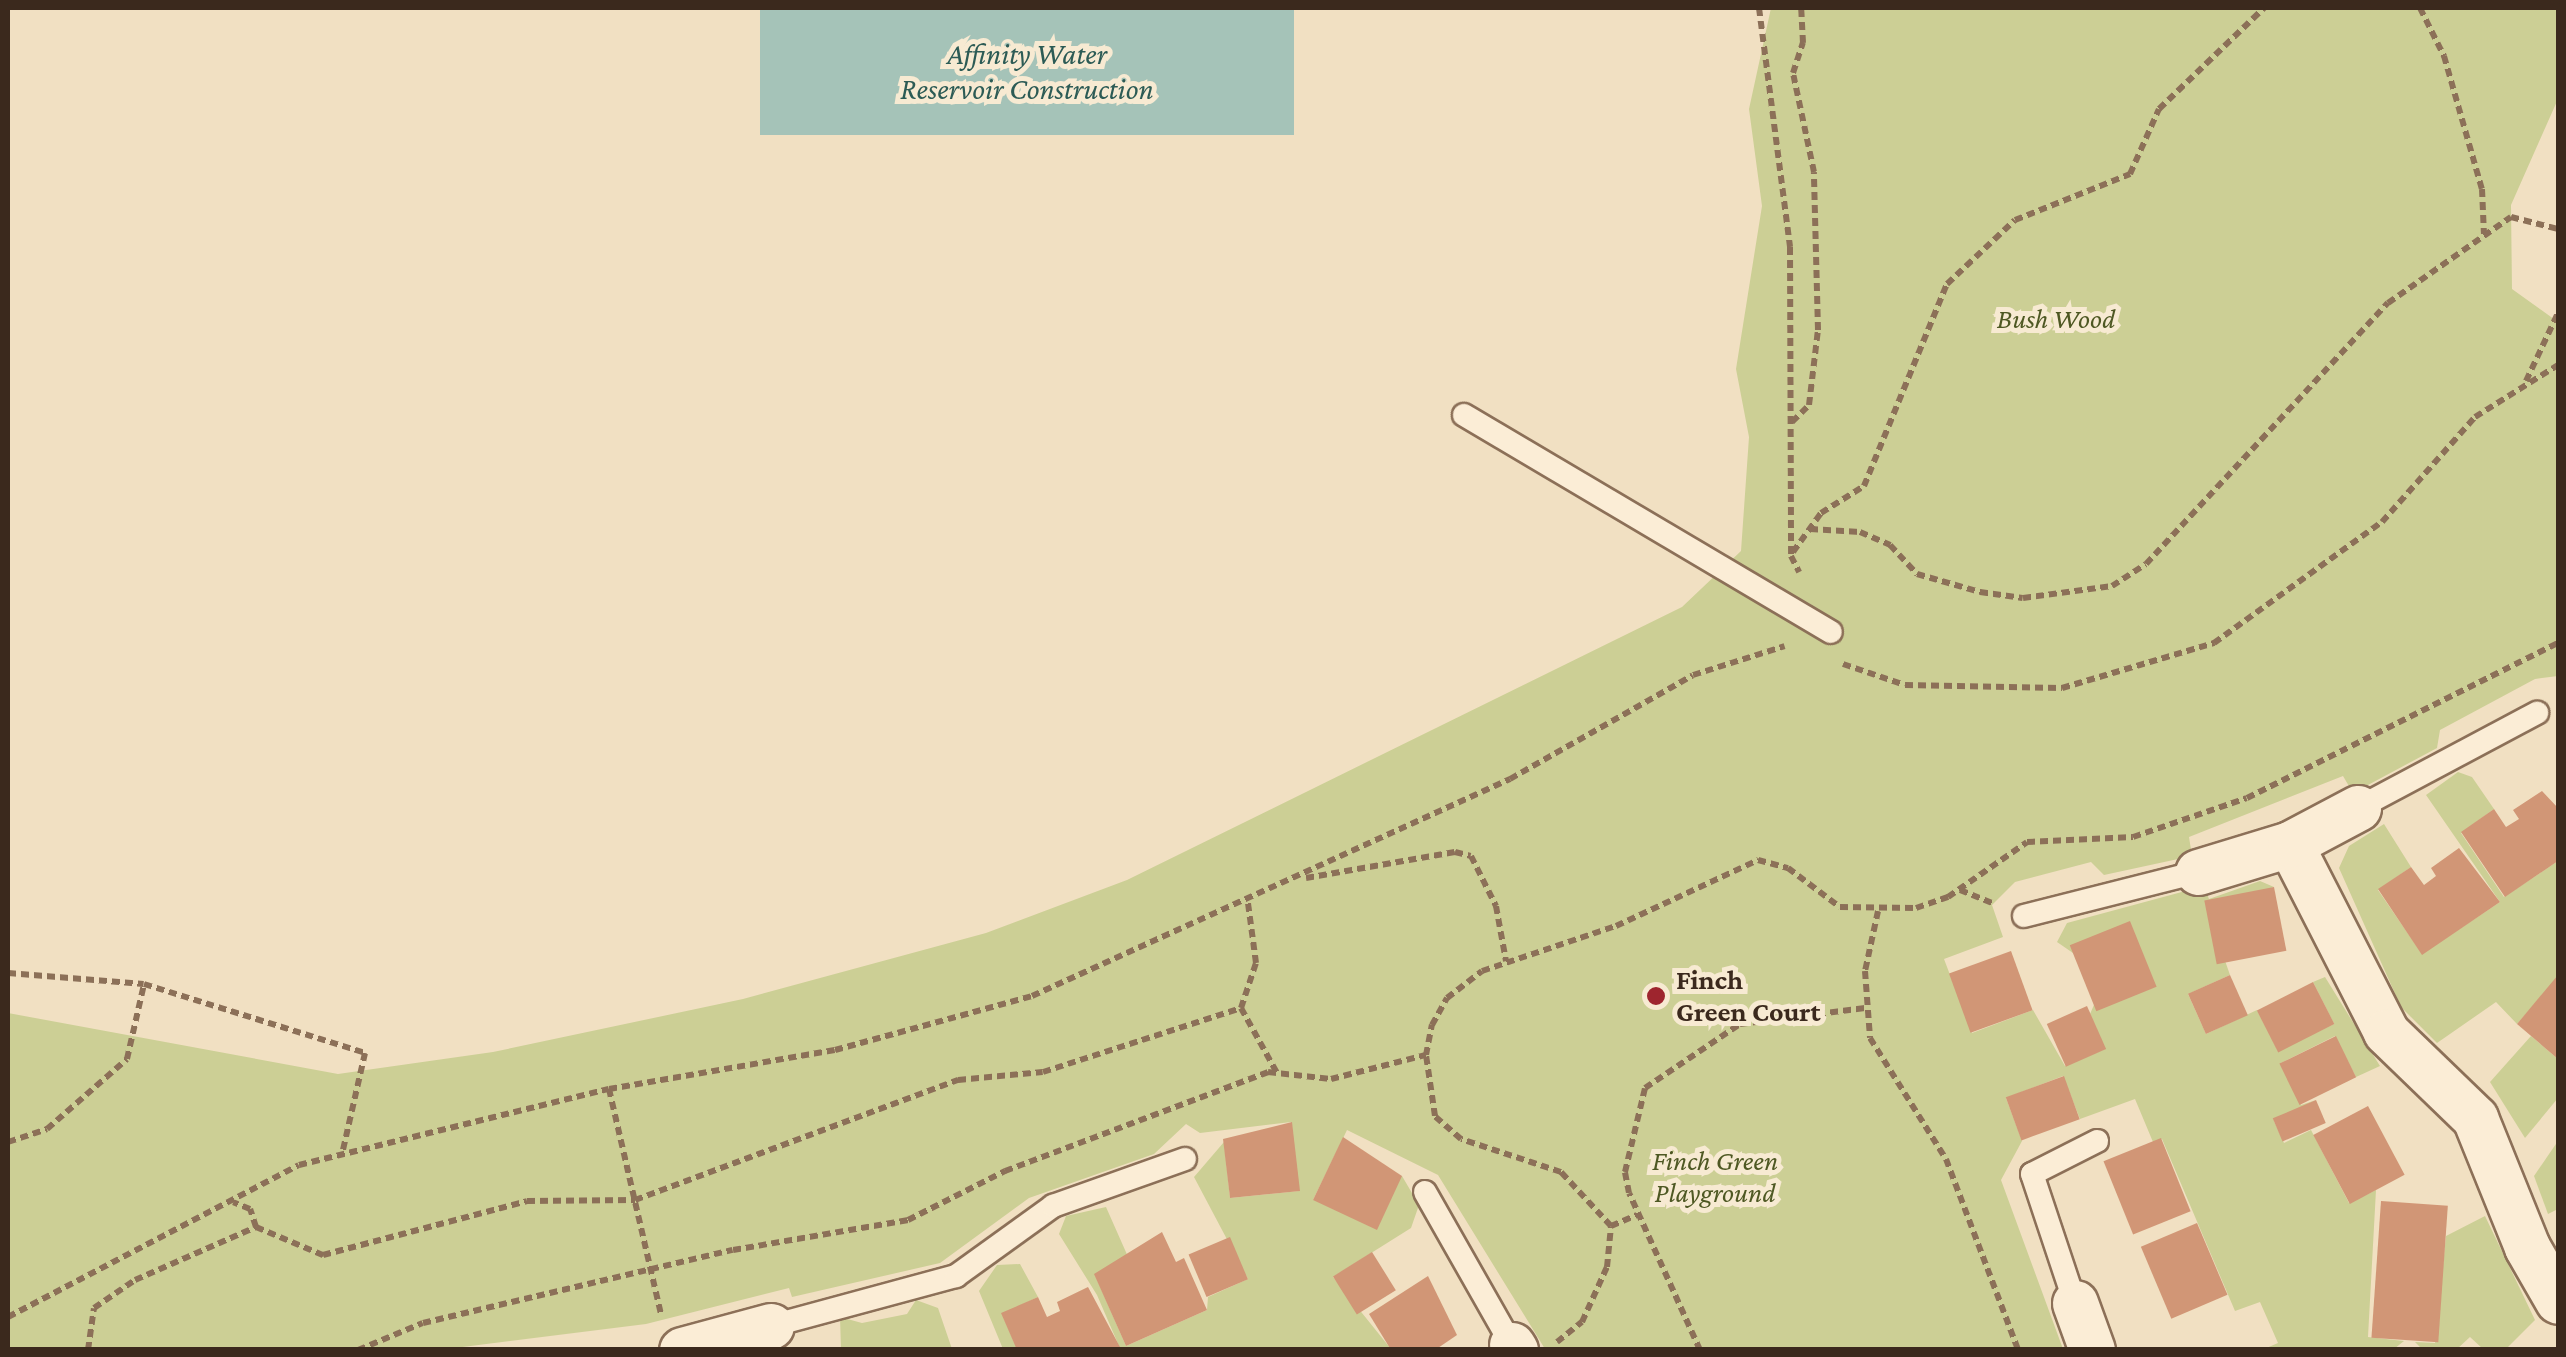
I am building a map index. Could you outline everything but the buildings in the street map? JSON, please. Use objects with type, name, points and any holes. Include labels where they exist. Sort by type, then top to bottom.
[{"type":"street","points":[[2198,872],[2290,844],[2358,808]]},
{"type":"street","points":[[2290,844],[2386,1032],[2476,1118],[2526,1247],[2558,1301]]},
{"type":"street","points":[[2075,1303],[2092,1350]]},
{"type":"street","points":[[682,1350],[771,1326]]},
{"type":"lane","points":[[1464,415],[1831,632]]},
{"type":"lane","points":[[2358,808],[2537,713]]},
{"type":"lane","points":[[2024,916],[2198,872]]},
{"type":"lane","points":[[2075,1303],[2032,1174],[2098,1141]]},
{"type":"lane","points":[[771,1326],[956,1276],[1053,1206],[1185,1159]]},
{"type":"lane","points":[[1425,1192],[1523,1348]]},
{"type":"path","points":[[1759,8],[1790,247],[1791,556],[1831,632],[1844,668],[1905,685],[2062,688],[2214,642],[2382,522],[2475,416],[2556,366]]},
{"type":"path","points":[[1792,422],[1809,405],[1818,330],[1814,172],[1793,73],[1803,43],[1801,8]]},
{"type":"path","points":[[1791,556],[1810,529],[1864,486],[1947,284],[2015,220],[2130,174],[2158,109],[2264,8]]},
{"type":"path","points":[[2420,8],[2444,56],[2482,188],[2484,235]]},
{"type":"path","points":[[1810,529],[1860,532],[1890,545],[1917,574],[1980,592],[2024,598],[2112,586],[2146,564],[2388,302],[2511,217],[2558,229]]},
{"type":"path","points":[[2525,382],[2558,313]]},
{"type":"path","points":[[8,1317],[299,1165],[609,1089],[836,1050],[1032,996],[1297,880],[1510,778],[1693,675],[1831,632]]},
{"type":"path","points":[[1523,1348],[1582,1322],[1607,1267],[1611,1226],[1561,1172],[1443,1128],[1426,1056],[1447,998],[1506,960],[1604,931],[1758,860],[1788,868],[1840,907],[1878,911],[1948,897],[2027,842],[2133,837],[2246,798],[2558,643]]},
{"type":"path","points":[[1297,880],[1455,852],[1471,856],[1496,906],[1506,960]]},
{"type":"path","points":[[1248,902],[1256,963],[1241,1008],[1277,1073]]},
{"type":"path","points":[[1878,911],[1864,1008],[1882,1062],[1946,1159],[2018,1350]]},
{"type":"path","points":[[8,973],[144,984],[365,1053],[342,1154]]},
{"type":"path","points":[[8,1142],[47,1129],[127,1058],[144,984]]},
{"type":"path","points":[[88,1350],[94,1308],[135,1280],[256,1227],[323,1255],[527,1201],[635,1200],[958,1080],[1043,1072],[1241,1008]]},
{"type":"path","points":[[1700,1350],[1668,1265],[1637,1215],[1625,1172],[1645,1088],[1656,1074],[1760,1018],[1864,1008]]},
{"type":"path","points":[[358,1350],[423,1323],[652,1274],[733,1250],[908,1220],[1005,1171],[1277,1073],[1332,1079],[1426,1056]]},
{"type":"path","points":[[609,1089],[652,1274]]},
{"type":"path","points":[[232,1201],[250,1208],[256,1227]]},
{"type":"path","points":[[1611,1226],[1637,1215]]},
{"type":"green space","points":[[1771,8],[2558,8],[2558,99],[2511,205],[2512,289],[2558,322],[2558,676],[2535,679],[2440,730],[2437,748],[2353,793],[2343,776],[2189,837],[2192,856],[2104,875],[2091,862],[2015,882],[1992,905],[2003,937],[1944,959],[1972,1033],[2033,1010],[2065,1066],[2105,1049],[2090,1014],[2130,922],[2073,953],[2057,942],[2067,923],[2204,886],[2209,899],[2260,881],[2274,887],[2207,909],[2230,975],[2188,994],[2206,1034],[2257,1010],[2278,1051],[2334,1024],[2313,982],[2325,977],[2380,1066],[2356,1077],[2335,1036],[2281,1063],[2301,1105],[2316,1100],[2274,1121],[2284,1143],[2311,1130],[2349,1203],[2376,1190],[2368,1337],[2404,1341],[2394,1349],[2264,1349],[2278,1343],[2260,1302],[2235,1311],[2162,1139],[2153,1142],[2135,1099],[2080,1119],[2063,1076],[2006,1098],[2022,1141],[2001,1180],[2063,1349],[1545,1349],[1438,1175],[1347,1130],[1313,1200],[1402,1176],[1419,1205],[1411,1228],[1333,1277],[1391,1349],[1113,1349],[1119,1346],[1097,1295],[1059,1234],[1066,1216],[1106,1207],[1129,1259],[1095,1275],[1126,1346],[1207,1310],[1208,1297],[1248,1279],[1194,1177],[1224,1142],[1230,1198],[1299,1191],[1291,1122],[1200,1133],[1186,1124],[1154,1154],[1029,1198],[940,1263],[792,1297],[789,1288],[646,1324],[439,1350],[8,1349],[8,1013],[338,1074],[493,1052],[743,999],[986,933],[1127,880],[1682,607],[1741,551],[1749,437],[1736,369],[1762,206],[1749,109]]},
{"type":"green space","points":[[2458,772],[2472,777],[2494,809],[2461,833],[2504,897],[2558,861],[2558,978],[2517,1024],[2496,1002],[2437,1043],[2401,1007],[2339,868],[2349,846],[2384,824],[2411,867],[2378,890],[2422,954],[2500,902],[2426,795]]},
{"type":"green space","points":[[2531,1036],[2558,1059],[2558,1098],[2525,1138],[2490,1082]]},
{"type":"green space","points":[[2558,1141],[2558,1209],[2548,1214],[2534,1176]]},
{"type":"green space","points":[[2485,1216],[2535,1320],[2506,1349],[2483,1349],[2470,1337],[2457,1349],[2422,1349],[2415,1342],[2435,1343],[2446,1236]]},
{"type":"green space","points":[[1020,1264],[1038,1297],[1002,1314],[1017,1349],[1003,1349],[979,1291],[997,1265]]},
{"type":"green space","points":[[916,1300],[938,1308],[952,1349],[841,1349],[840,1317],[862,1323],[907,1314]]},
{"type":"water","name":"Affinity Water Reservoir Construction","points":[[760,8],[1294,8],[1294,135],[760,135]]},
{"type":"place","name":"Finch Green Court","points":[[1656,996]]},
{"type":"park label","name":"Bush Wood","points":[[2056,319]]},
{"type":"park label","name":"Finch Green Playground","points":[[1715,1177]]}]
